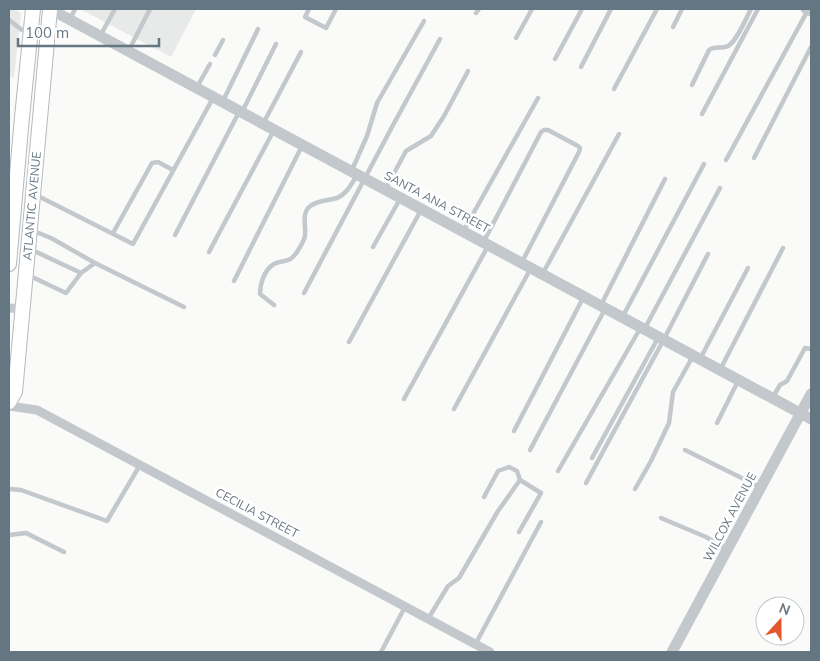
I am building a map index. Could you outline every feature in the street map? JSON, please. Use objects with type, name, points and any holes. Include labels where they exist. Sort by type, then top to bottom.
[{"type":"main road","name":"ATLANTIC AVENUE","points":[[9,264],[15,159],[33,9]]},
{"type":"main road","name":"ATLANTIC AVENUE","points":[[9,402],[15,392],[16,309],[26,274],[50,9]]},
{"type":"street","name":"SANTA ANA STREET","points":[[50,9],[806,416]]},
{"type":"street","name":"WILCOX AVENUE","points":[[672,652],[761,488],[806,416],[811,394]]},
{"type":"street","name":"CECILIA STREET","points":[[9,406],[37,410],[490,652]]},
{"type":"lane","points":[[70,20],[75,9]]},
{"type":"lane","points":[[100,36],[114,9]]},
{"type":"lane","points":[[129,51],[150,9]]},
{"type":"lane","points":[[309,9],[305,17],[326,28],[336,9]]},
{"type":"lane","points":[[516,38],[532,9]]},
{"type":"lane","points":[[555,59],[582,9]]},
{"type":"lane","points":[[581,67],[611,9]]},
{"type":"lane","points":[[614,88],[658,9]]},
{"type":"lane","points":[[672,27],[682,9]]},
{"type":"lane","points":[[692,85],[709,50],[714,47],[729,45],[734,41],[751,9]]},
{"type":"lane","points":[[702,114],[758,9]]},
{"type":"lane","points":[[726,160],[809,10]]},
{"type":"lane","points":[[9,20],[22,30],[31,31]]},
{"type":"lane","points":[[304,293],[358,175],[377,103],[424,22]]},
{"type":"lane","points":[[33,193],[133,244],[173,170],[218,99],[258,29]]},
{"type":"lane","points":[[274,305],[260,294],[260,285],[267,271],[274,264],[290,260],[297,252],[305,236],[304,219],[308,209],[319,202],[338,197],[347,190],[440,39]]},
{"type":"lane","points":[[215,55],[223,40]]},
{"type":"lane","points":[[174,235],[276,44]]},
{"type":"lane","points":[[754,158],[811,48]]},
{"type":"lane","points":[[263,124],[301,52]]},
{"type":"lane","points":[[197,88],[210,64]]},
{"type":"lane","points":[[386,190],[406,151],[430,136],[444,116],[468,71]]},
{"type":"lane","points":[[464,232],[538,98]]},
{"type":"lane","points":[[209,252],[274,130]]},
{"type":"lane","points":[[404,399],[486,244],[541,132],[548,130],[578,146],[580,148],[579,152],[526,265],[454,409]]},
{"type":"lane","points":[[542,274],[619,134]]},
{"type":"lane","points":[[234,281],[303,145]]},
{"type":"lane","points":[[113,234],[152,163],[158,162],[173,170]]},
{"type":"lane","points":[[622,317],[704,164]]},
{"type":"lane","points":[[530,450],[603,307],[665,179]]},
{"type":"lane","points":[[558,471],[643,328],[720,188]]},
{"type":"lane","points":[[373,247],[401,198]]},
{"type":"lane","points":[[349,342],[422,209]]},
{"type":"lane","points":[[30,229],[184,307]]},
{"type":"lane","points":[[28,248],[81,273]]},
{"type":"lane","points":[[720,370],[783,248]]},
{"type":"lane","points":[[592,458],[708,254]]},
{"type":"lane","points":[[26,274],[66,293],[81,273],[95,263]]},
{"type":"lane","points":[[634,489],[651,461],[669,423],[673,392],[697,357],[748,268]]},
{"type":"lane","points":[[514,431],[584,296]]},
{"type":"lane","points":[[586,483],[661,338]]},
{"type":"lane","points":[[772,398],[780,386],[787,381],[806,348],[811,349]]},
{"type":"lane","points":[[717,423],[739,380]]},
{"type":"lane","points":[[685,450],[761,488]]},
{"type":"lane","points":[[9,488],[22,490],[107,521],[140,465]]},
{"type":"lane","points":[[484,497],[498,471],[509,467],[518,471],[520,480],[541,493],[519,532]]},
{"type":"lane","points":[[428,619],[448,586],[459,578],[498,511],[520,480]]},
{"type":"lane","points":[[661,518],[706,537],[728,550]]},
{"type":"lane","points":[[476,644],[541,522]]},
{"type":"lane","points":[[9,535],[26,533],[64,552]]},
{"type":"lane","points":[[382,652],[405,607]]},
{"type":"shaded area","points":[[9,9],[14,9],[21,13],[14,78],[9,75]]},
{"type":"shaded area","points":[[80,9],[196,9],[171,57]]}]
